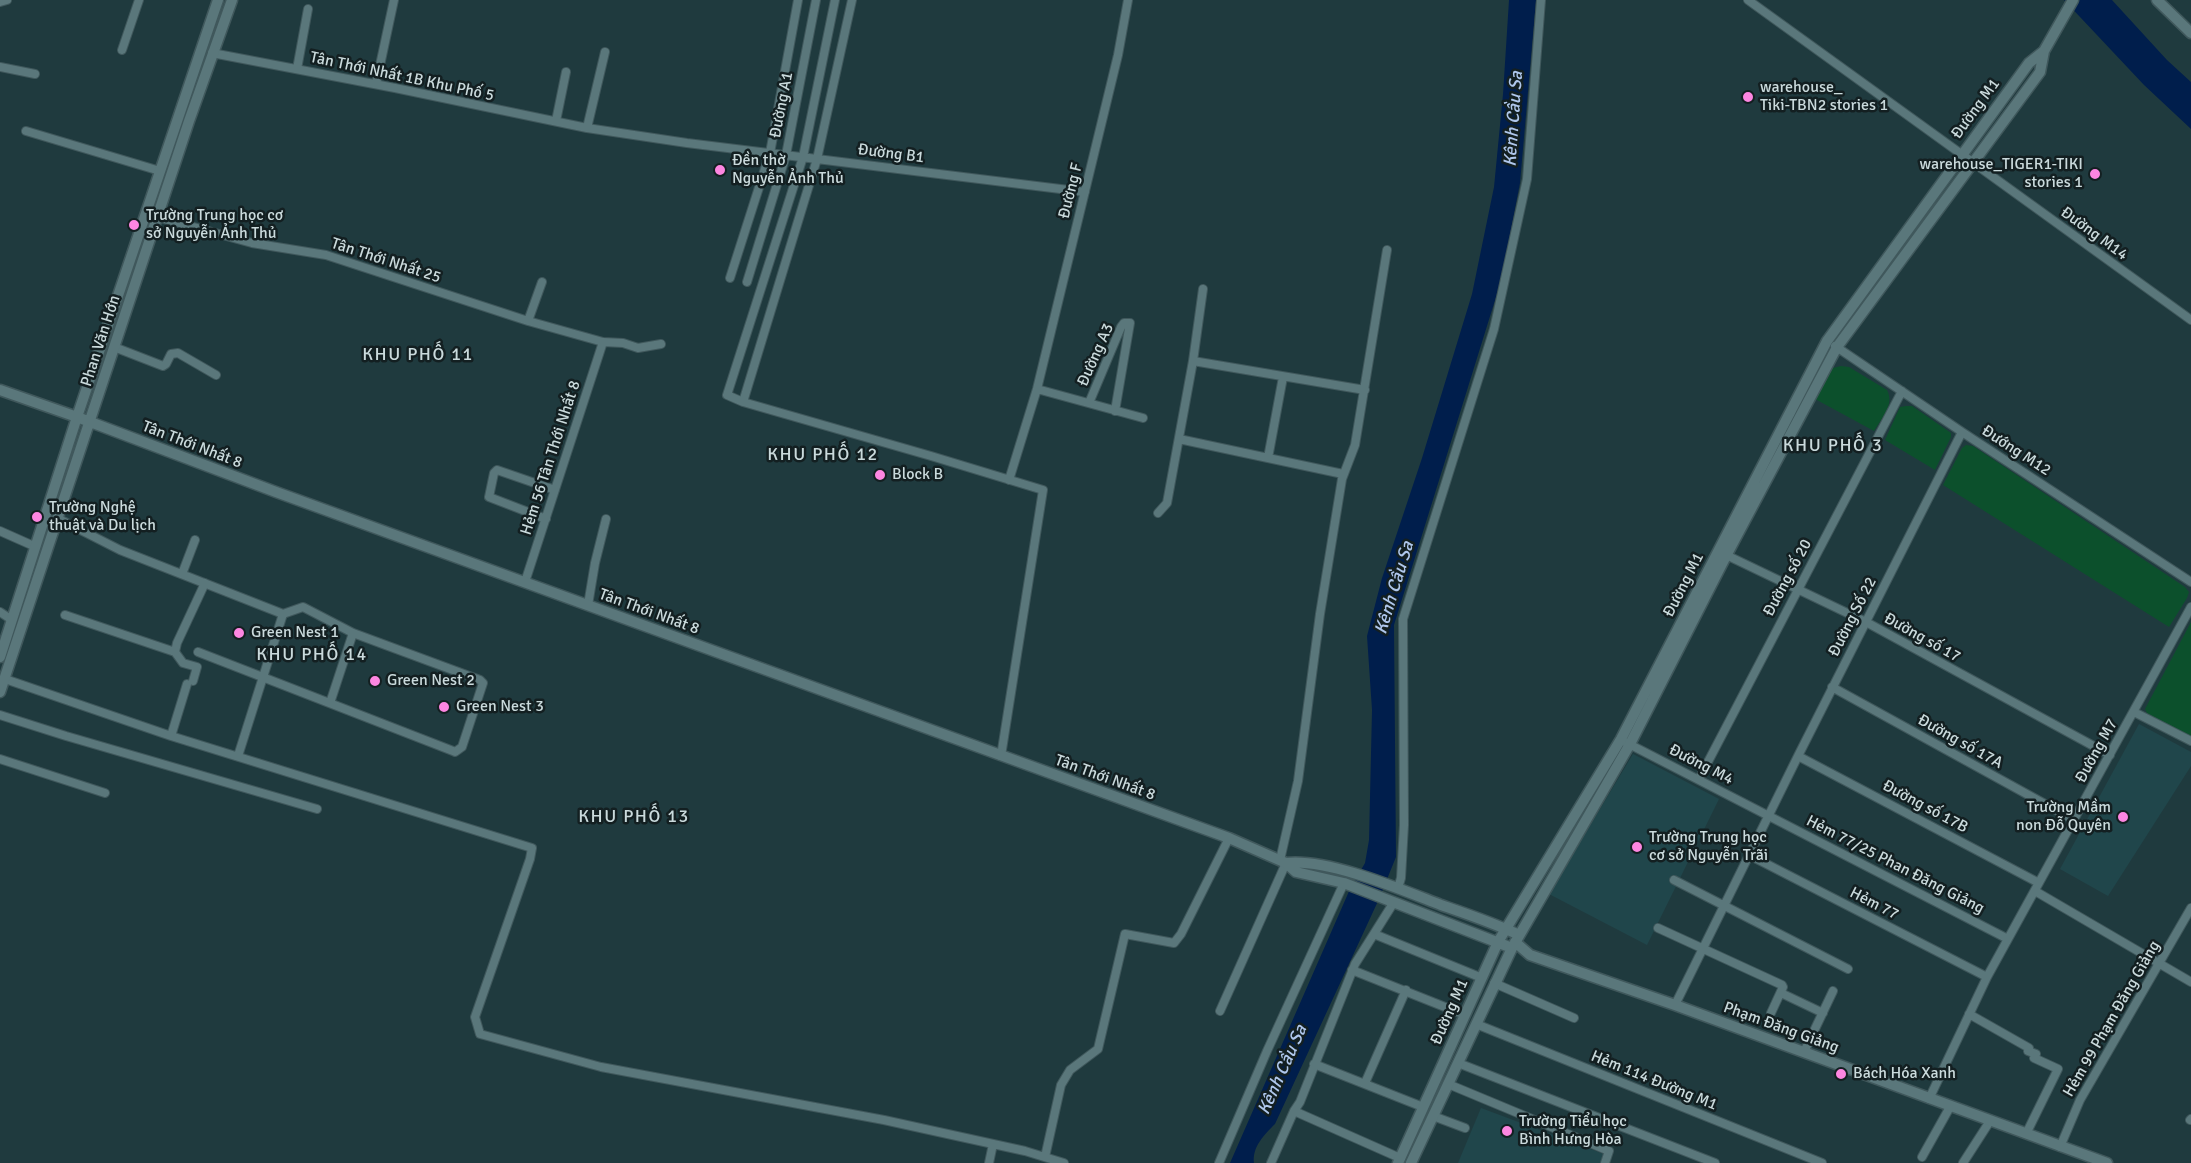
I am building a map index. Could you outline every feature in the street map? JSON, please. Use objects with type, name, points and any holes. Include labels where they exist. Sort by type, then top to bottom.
[{"type":"street","points":[[0,2],[8,0]]},
{"type":"street","points":[[122,50],[139,0]]},
{"type":"street","name":"Phan Văn Hớn","points":[[0,657],[77,417],[218,0]]},
{"type":"street","name":"Phan Văn Hớn","points":[[0,692],[157,217],[232,0]]},
{"type":"street","points":[[376,84],[394,0]]},
{"type":"street","name":"Đường A1","points":[[730,278],[770,153],[798,0]]},
{"type":"street","name":"Đường A1","points":[[747,282],[786,155],[816,0]]},
{"type":"street","name":"Đường A1","points":[[742,402],[727,396],[803,157],[835,0]]},
{"type":"street","points":[[852,0],[817,159],[742,402],[1043,490],[1001,756]]},
{"type":"street","name":"Đường F","points":[[1009,480],[1037,388],[1118,55],[1128,0]]},
{"type":"street","points":[[1398,888],[1401,878],[1404,825],[1403,619],[1494,329],[1527,179],[1541,0]]},
{"type":"street","name":"Đường M14","points":[[1748,0],[2191,320]]},
{"type":"street","points":[[2157,0],[2191,33]]},
{"type":"street","name":"Đường M1","points":[[1411,1163],[1515,942],[1625,742],[1832,344],[1962,154],[2029,63],[2043,51],[2071,3]]},
{"type":"street","points":[[297,69],[308,9]]},
{"type":"street","name":"Đường M1","points":[[1832,344],[2040,72],[2043,51]]},
{"type":"street","points":[[587,128],[605,52]]},
{"type":"street","name":"Tân Thới Nhất 1B Khu Phố 5","points":[[212,53],[587,128]]},
{"type":"street","points":[[0,67],[35,74]]},
{"type":"street","points":[[556,121],[566,72]]},
{"type":"street","name":"Đường B1","points":[[587,128],[687,143],[1085,192]]},
{"type":"street","points":[[26,131],[160,171]]},
{"type":"street","name":"Tân Thới Nhất 25","points":[[157,217],[252,243],[326,255],[528,321],[603,342],[623,343],[638,348],[661,344]]},
{"type":"street","points":[[1220,1011],[1283,861],[1298,781],[1320,614],[1343,474],[1356,445],[1387,250]]},
{"type":"street","points":[[528,321],[542,282]]},
{"type":"street","points":[[1158,513],[1167,503],[1203,289]]},
{"type":"street","name":"Đường A3","points":[[1089,403],[1121,327],[1124,323],[1130,323],[1115,411]]},
{"type":"street","name":"Hẻm 56 Tân Thới Nhất 8","points":[[525,582],[603,342]]},
{"type":"street","name":"Đướng M12","points":[[1832,344],[2191,582]]},
{"type":"street","points":[[114,347],[162,366],[175,352],[216,375]]},
{"type":"street","points":[[1192,361],[1365,390]]},
{"type":"street","points":[[1268,458],[1283,377]]},
{"type":"street","points":[[1037,388],[1143,418]]},
{"type":"street","name":"Tân Thới Nhất 8","points":[[0,390],[1229,838],[1283,861],[1296,872],[1346,877]]},
{"type":"street","name":"Đường số 20","points":[[1699,779],[1902,391]]},
{"type":"street","name":"Đường Số 22","points":[[1675,1005],[1832,687],[1962,432]]},
{"type":"street","points":[[1179,439],[1343,474]]},
{"type":"street","points":[[546,519],[489,496],[494,473],[497,470],[555,490]]},
{"type":"street","points":[[58,519],[120,550],[283,614],[303,607],[353,633],[480,680],[483,683],[483,690],[462,747],[455,752],[198,652]]},
{"type":"street","points":[[588,605],[594,563],[606,519]]},
{"type":"street","points":[[0,531],[36,547]]},
{"type":"street","points":[[182,574],[195,540]]},
{"type":"street","name":"Đường số 17","points":[[1722,553],[1866,622],[2110,755]]},
{"type":"street","points":[[175,652],[205,583]]},
{"type":"street","name":"Đường M7","points":[[1929,1099],[1987,977],[2191,607]]},
{"type":"street","points":[[0,612],[12,620]]},
{"type":"street","points":[[238,756],[283,614]]},
{"type":"street","points":[[65,615],[175,652],[183,663],[197,668],[171,736]]},
{"type":"street","points":[[330,703],[353,633]]},
{"type":"street","points":[[5,679],[171,736],[532,848],[530,860],[475,1017],[480,1034],[601,1067],[884,1120],[993,1144],[1064,1163]]},
{"type":"street","name":"Đường số 17A","points":[[1832,687],[2074,820]]},
{"type":"street","points":[[2134,712],[2191,741]]},
{"type":"street","points":[[0,715],[317,809]]},
{"type":"street","name":"Đường M1","points":[[1399,1161],[1505,928],[1625,742]]},
{"type":"street","name":"Đường M4","points":[[1625,742],[1769,815]]},
{"type":"street","name":"Đường số 17B","points":[[1798,756],[2039,883]]},
{"type":"street","points":[[0,759],[105,793]]},
{"type":"street","name":"Hẻm 77/25 Phan Đăng Giảng","points":[[1769,815],[2008,939]]},
{"type":"street","points":[[1045,1157],[1061,1085],[1070,1070],[1098,1049],[1125,934],[1174,943],[1181,934],[1229,838]]},
{"type":"street","name":"Hẻm 77","points":[[1749,855],[1987,977]]},
{"type":"street","points":[[1219,1163],[1267,1050],[1346,877]]},
{"type":"street","name":"Phạm Đăng Giảng","points":[[1346,877],[1398,888],[1505,928],[1515,942],[1530,956],[1675,1005],[2107,1163]]},
{"type":"street","name":"Phạm Đăng Giảng","points":[[1346,877],[1394,902],[1498,942],[1515,942]]},
{"type":"street","points":[[1674,880],[1848,969]]},
{"type":"street","points":[[2035,891],[2191,982]]},
{"type":"street","points":[[1272,1162],[1300,1102],[1352,970],[1394,902]]},
{"type":"street","name":"Hẻm 99 Phạm Đăng Giảng","points":[[2060,1147],[2080,1100],[2191,908]]},
{"type":"street","points":[[1658,928],[1782,985],[1781,993],[1771,1013]]},
{"type":"street","points":[[1374,934],[1482,978]]},
{"type":"street","points":[[1352,970],[1465,1015]]},
{"type":"street","points":[[1494,983],[1574,1018]]},
{"type":"street","points":[[1365,1083],[1406,990]]},
{"type":"street","points":[[1803,1052],[1833,991]]},
{"type":"street","points":[[1781,993],[1823,1013]]},
{"type":"street","points":[[1969,1014],[2029,1048],[2028,1051],[2036,1054],[2034,1058],[2058,1069],[2026,1134]]},
{"type":"street","name":"Hẻm 114 Đường M1","points":[[1476,1024],[1819,1162]]},
{"type":"street","points":[[1458,1063],[1715,1163]]},
{"type":"street","points":[[1314,1064],[1423,1107]]},
{"type":"street","points":[[1448,1084],[1609,1151],[1605,1163]]},
{"type":"street","points":[[1923,1157],[1950,1107]]},
{"type":"street","points":[[1294,1111],[1399,1161]]},
{"type":"street","points":[[1433,1116],[1465,1128]]},
{"type":"street","points":[[1963,1163],[1990,1121]]},
{"type":"street","points":[[989,1163],[993,1144]]},
{"type":"shaded area","name":"Trường Mầm non Đỗ Quyên","points":[[2139,724],[2191,752],[2191,766],[2108,896],[2060,869]]},
{"type":"shaded area","name":"Trường Trung học cơ sở Nguyễn Trãi","points":[[1633,754],[1719,799],[1647,945],[1549,894]]},
{"type":"shaded area","name":"Trường Tiểu học Bình Hưng Hòa","points":[[1481,1108],[1604,1154],[1601,1163],[1458,1163]]},
{"type":"green space","points":[[1849,367],[1887,390],[1888,406],[1874,431],[1815,399],[1833,368]]},
{"type":"green space","points":[[1912,406],[1951,433],[1935,470],[1885,440],[1900,407]]},
{"type":"green space","points":[[1966,445],[1973,446],[2185,587],[2189,592],[2187,598],[2169,627],[1943,485],[1962,448]]},
{"type":"green space","points":[[2191,622],[2191,739],[2148,715],[2145,709]]},
{"type":"water","name":"Kênh Cầu Sa","points":[[1509,0],[1536,0],[1520,183],[1501,281],[1394,625],[1396,857],[1379,899],[1275,1124],[1257,1147],[1254,1163],[1230,1163],[1350,889],[1365,863],[1369,840],[1372,710],[1367,636],[1382,578],[1422,458],[1472,294],[1494,187]]},
{"type":"water","points":[[2064,0],[2112,0],[2167,60],[2191,82],[2191,129],[2144,85]]},
{"type":"place","name":"warehouse_ Tiki-TBN2 stories 1","points":[[1748,97]]},
{"type":"place","name":"Đền thờ Nguyễn Ảnh Thủ","points":[[720,170]]},
{"type":"place","name":"warehouse_TIGER1-TIKI stories 1","points":[[2095,174]]},
{"type":"place","name":"Trường Trung học cơ sở Nguyễn Ảnh Thủ","points":[[134,225]]},
{"type":"place","name":"Block B","points":[[880,475]]},
{"type":"place","name":"Trường Nghệ thuật và Du lịch","points":[[37,517]]},
{"type":"place","name":"Green Nest 1","points":[[239,633]]},
{"type":"place","name":"Green Nest 2","points":[[375,681]]},
{"type":"place","name":"Green Nest 3","points":[[444,707]]},
{"type":"place","name":"Trường Mầm non Đỗ Quyên","points":[[2123,817]]},
{"type":"place","name":"Trường Trung học cơ sở Nguyễn Trãi","points":[[1637,847]]},
{"type":"place","name":"Bách Hóa Xanh","points":[[1841,1074]]},
{"type":"place","name":"Trường Tiểu học Bình Hưng Hòa","points":[[1507,1131]]},
{"type":"district","name":"KHU PHỐ 11","points":[[418,355]]},
{"type":"district","name":"KHU PHỐ 3","points":[[1833,446]]},
{"type":"district","name":"KHU PHỐ 12","points":[[823,455]]},
{"type":"district","name":"KHU PHỐ 14","points":[[312,655]]},
{"type":"district","name":"KHU PHỐ 13","points":[[634,817]]}]
